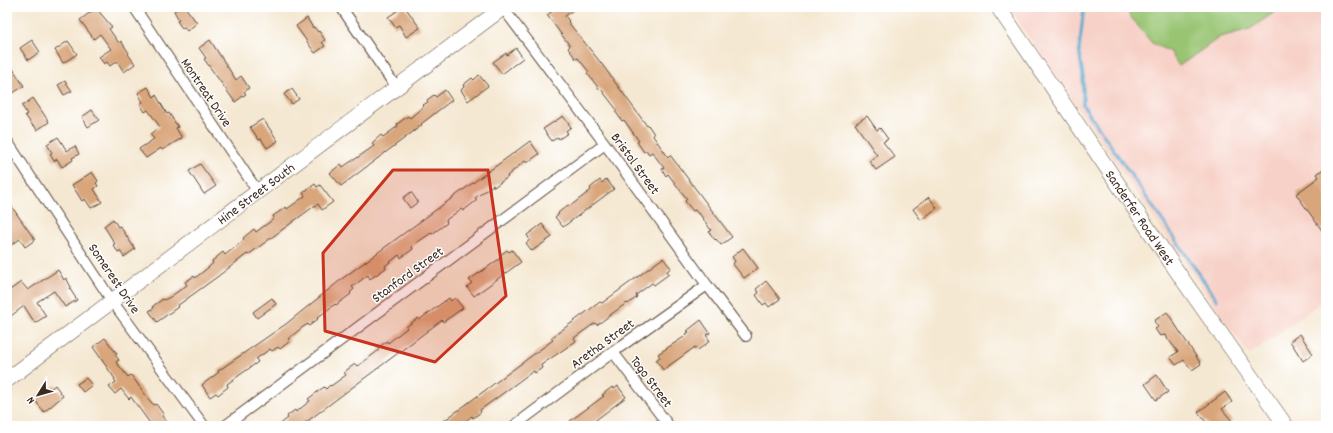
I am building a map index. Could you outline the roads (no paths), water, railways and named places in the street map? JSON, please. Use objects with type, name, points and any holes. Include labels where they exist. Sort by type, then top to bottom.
[{"type":"street","name":"Montreat Drive","points":[[134,7],[258,192]]},
{"type":"street","points":[[341,7],[396,87]]},
{"type":"street","name":"Sanderfer Road West","points":[[998,7],[1185,283],[1286,426]]},
{"type":"street","name":"Hine Street South","points":[[7,380],[396,87],[504,8]]},
{"type":"street","name":"Bristol Street","points":[[504,8],[746,336]]},
{"type":"street","name":"Somerest Drive","points":[[7,141],[112,301],[204,426]]},
{"type":"street","name":"Stanford Street","points":[[225,426],[605,144]]},
{"type":"street","name":"Aretha Street","points":[[514,426],[613,352],[707,285]]},
{"type":"street","name":"Togo Street","points":[[613,352],[669,426]]},
{"type":"waterway","points":[[1084,7],[1079,50],[1083,76],[1083,105],[1217,300]]}]
